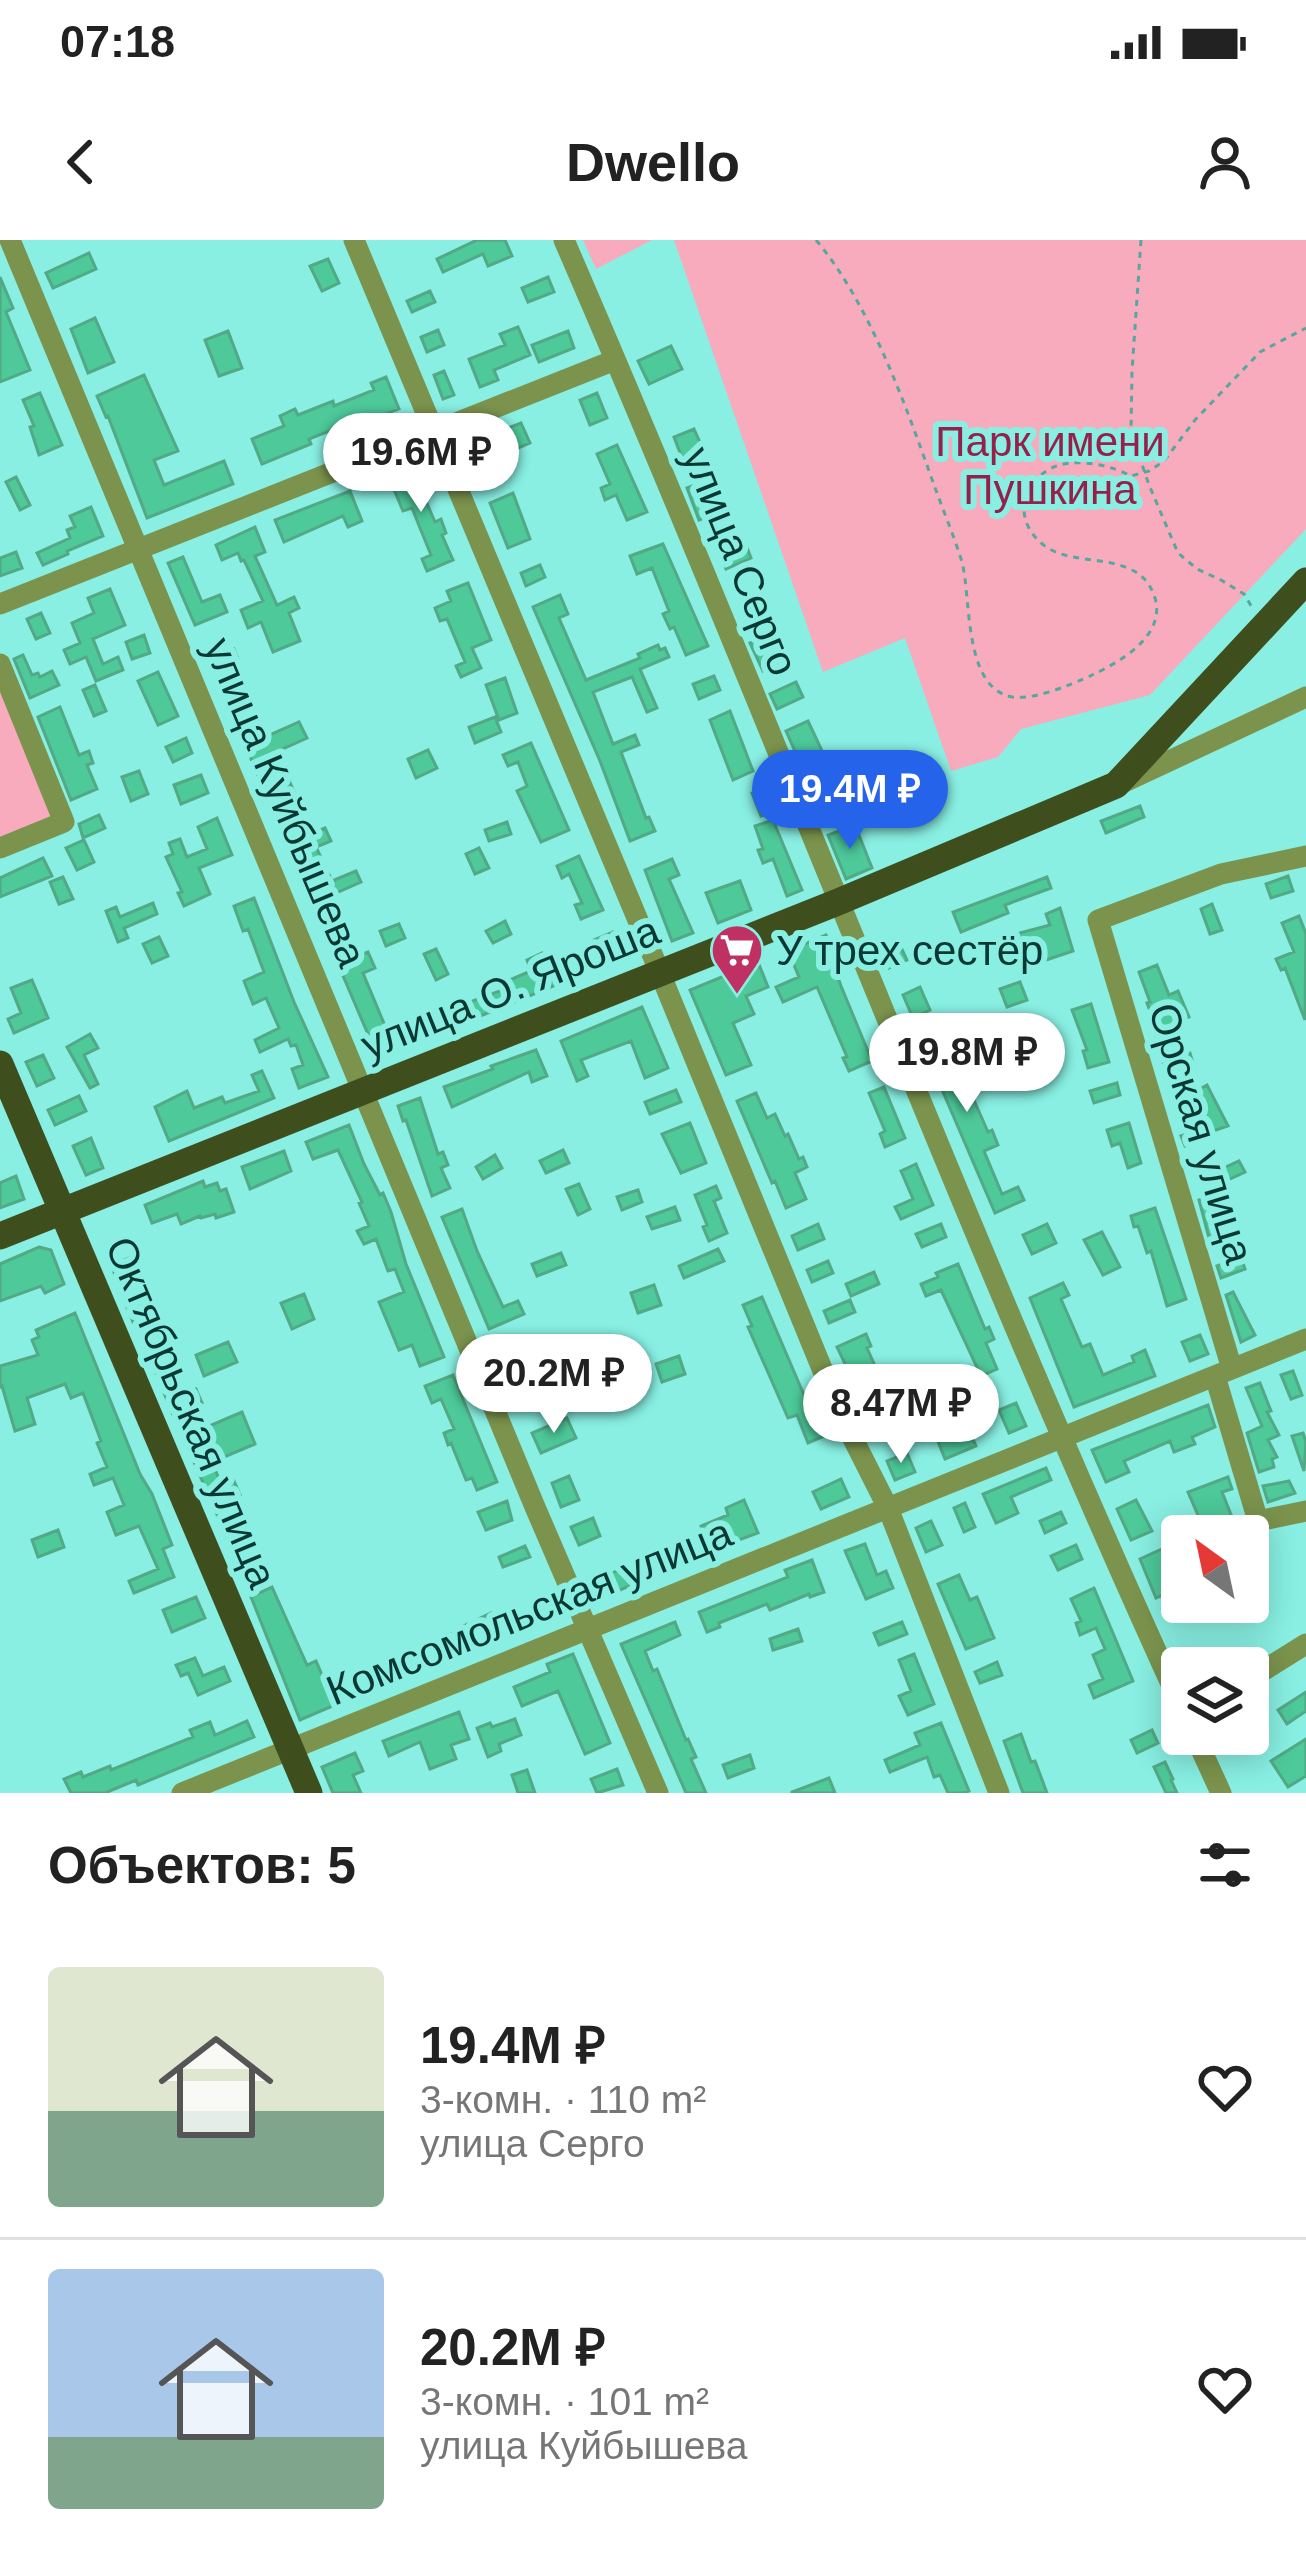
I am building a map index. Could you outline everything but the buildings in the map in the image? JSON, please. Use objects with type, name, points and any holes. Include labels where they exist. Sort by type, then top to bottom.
[{"type":"main road","points":[[1116,785],[1306,580]]},
{"type":"main road","name":"улица О. Яроша","points":[[0,1236],[838,902],[1116,785]]},
{"type":"main road","name":"Октябрьская улица","points":[[0,1064],[309,1793]]},
{"type":"street","name":"улица Куйбышева","points":[[10,240],[658,1793]]},
{"type":"street","points":[[354,240],[841,1414],[888,1508],[999,1793]]},
{"type":"street","name":"улица Серго","points":[[564,240],[1062,1438],[1161,1661]]},
{"type":"street","points":[[0,604],[615,360]]},
{"type":"street","points":[[0,664],[64,822],[0,848]]},
{"type":"street","points":[[1116,785],[1306,697]]},
{"type":"street","name":"Орская улица","points":[[1306,856],[1222,874],[1098,920],[1224,1373],[1258,1521],[1306,1511]]},
{"type":"street","name":"Комсомольская улица","points":[[182,1793],[1306,1340]]},
{"type":"street","points":[[1269,1667],[1306,1644]]},
{"type":"street","points":[[1204,1755],[1221,1793]]},
{"type":"path","points":[[816,240],[860,306],[919,443],[962,563],[980,670],[1007,697],[1059,689],[1095,674],[1149,635],[1158,614],[1145,578],[1127,567],[1067,558],[1039,543],[1022,506],[1030,488],[1062,464],[1118,469],[1131,476],[1144,472],[1164,460],[1260,352],[1306,328]]},
{"type":"path","points":[[1141,240],[1131,432],[1178,554],[1244,594],[1264,626]]},
{"type":"green space","points":[[583,240],[652,240],[596,269]]},
{"type":"green space","name":"Парк имени Пушкина","points":[[674,240],[1306,240],[1306,529],[1150,695],[1021,729],[998,757],[951,771],[905,638],[823,672]]},
{"type":"green space","points":[[0,689],[53,820],[0,842]]},
{"type":"place","name":"У трех сестёр","points":[[737,996]]}]
